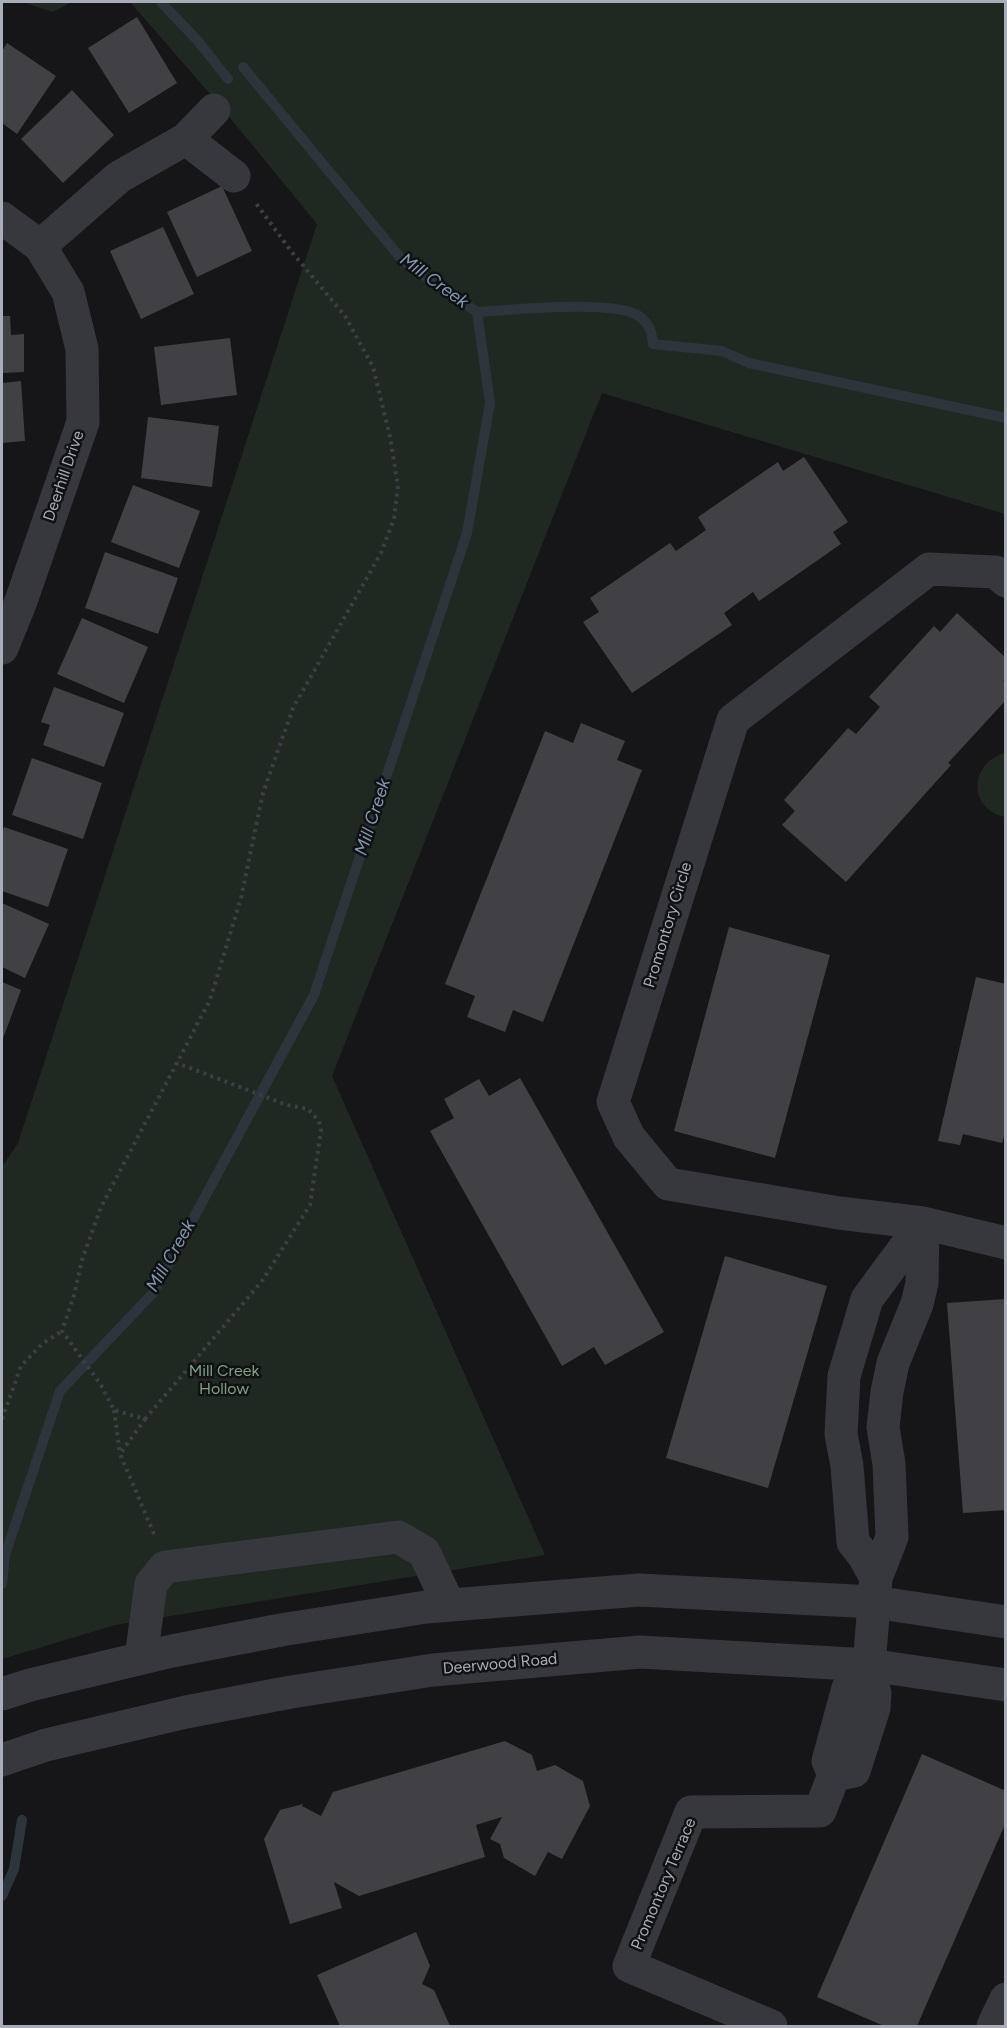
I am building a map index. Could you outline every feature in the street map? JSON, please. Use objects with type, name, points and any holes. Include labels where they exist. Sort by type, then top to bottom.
[{"type":"street","points":[[40,246],[119,177],[186,139],[214,110]]},
{"type":"street","points":[[186,139],[234,176]]},
{"type":"street","name":"Deerhill Drive","points":[[2,218],[40,246],[68,292],[82,349],[83,422],[21,601],[2,648]]},
{"type":"street","name":"Promontory Circle","points":[[1005,580],[995,572],[929,569],[733,720],[613,1102],[629,1137],[668,1184],[839,1214],[923,1223],[1005,1244]]},
{"type":"street","points":[[875,1590],[864,1556],[853,1542],[847,1466],[841,1434],[844,1376],[867,1299],[923,1223]]},
{"type":"street","points":[[869,1672],[875,1590],[892,1537],[889,1464],[883,1427],[887,1392],[893,1363],[917,1304],[922,1283],[923,1223]]},
{"type":"street","points":[[141,1658],[151,1584],[165,1567],[398,1537],[424,1552],[449,1605]]},
{"type":"street","points":[[2,1694],[141,1658],[281,1630],[426,1607],[639,1590],[875,1590],[1005,1622]]},
{"type":"street","name":"Deerwood Road","points":[[2,1760],[46,1745],[186,1712],[291,1692],[433,1670],[640,1652],[1005,1685]]},
{"type":"street","name":"Promontory Terrace","points":[[771,2026],[629,1966],[691,1812],[820,1811],[834,1775],[828,1761],[848,1688],[869,1672]]},
{"type":"street","points":[[993,2026],[1005,1999]]},
{"type":"path","points":[[2,1419],[21,1366],[42,1344],[63,1331],[82,1260],[100,1207],[210,1000],[241,897],[263,793],[293,708],[381,553],[394,519],[398,486],[390,437],[373,367],[345,316],[291,251],[234,176]]},
{"type":"path","points":[[120,1454],[145,1419],[262,1281],[310,1205],[321,1130],[319,1121],[308,1109],[287,1105],[235,1083],[177,1063]]},
{"type":"path","points":[[63,1331],[101,1385],[114,1410],[120,1454],[151,1523],[165,1567]]},
{"type":"path","points":[[114,1410],[145,1419]]},
{"type":"green space","points":[[22,2],[72,2],[53,12]]},
{"type":"green space","name":"Mill Creek Hollow","points":[[130,2],[1005,2],[1005,514],[602,393],[332,1076],[545,1555],[115,1625],[2,1659],[2,1167],[18,1143],[317,224],[217,102]]},
{"type":"green space","points":[[1006,753],[1005,817],[984,805],[979,796],[978,786],[979,776],[985,766],[993,758]]},
{"type":"building","points":[[137,17],[177,83],[129,113],[88,48]]},
{"type":"building","points":[[7,43],[56,76],[17,134],[2,123],[2,51]]},
{"type":"building","points":[[72,90],[114,135],[63,183],[21,139]]},
{"type":"building","points":[[222,186],[252,251],[197,277],[167,212]]},
{"type":"building","points":[[163,227],[194,294],[141,319],[110,251]]},
{"type":"building","points":[[2,316],[10,316],[11,335],[24,334],[24,372],[2,373]]},
{"type":"building","points":[[230,338],[237,395],[161,405],[154,347]]},
{"type":"building","points":[[21,381],[25,441],[2,443],[2,383]]},
{"type":"building","points":[[148,417],[219,426],[212,487],[141,478]]},
{"type":"building","points":[[804,457],[848,522],[833,532],[841,544],[759,601],[753,592],[724,613],[732,625],[632,693],[583,622],[599,612],[590,598],[670,543],[676,551],[706,530],[698,517],[778,462],[783,471]]},
{"type":"building","points":[[133,485],[200,511],[179,568],[111,542]]},
{"type":"building","points":[[105,552],[178,578],[158,634],[85,608]]},
{"type":"building","points":[[957,613],[1006,658],[1006,678],[1003,681],[1006,683],[1006,700],[948,763],[951,765],[846,882],[782,825],[795,811],[784,800],[848,728],[856,734],[880,707],[869,697],[934,626],[940,632]]},
{"type":"building","points":[[82,618],[148,647],[124,703],[57,674]]},
{"type":"building","points":[[54,687],[124,713],[104,767],[43,745],[50,725],[41,722]]},
{"type":"building","points":[[581,723],[625,741],[617,760],[642,770],[543,1022],[513,1010],[505,1032],[467,1017],[475,996],[445,984],[545,731],[573,743]]},
{"type":"building","points":[[32,758],[102,783],[83,839],[12,815]]},
{"type":"building","points":[[4,827],[68,849],[48,907],[2,891]]},
{"type":"building","points":[[2,903],[49,924],[25,978],[2,967]]},
{"type":"building","points":[[729,927],[830,955],[775,1158],[674,1131]]},
{"type":"building","points":[[976,977],[1006,984],[1006,1129],[1002,1143],[963,1134],[960,1145],[938,1141]]},
{"type":"building","points":[[2,982],[21,990],[2,1041]]},
{"type":"building","points":[[520,1078],[664,1332],[605,1365],[594,1347],[562,1366],[430,1131],[454,1118],[444,1099],[479,1079],[489,1096]]},
{"type":"building","points":[[725,1256],[827,1286],[768,1488],[666,1458]]},
{"type":"building","points":[[1006,1299],[1006,1510],[963,1513],[947,1303]]},
{"type":"building","points":[[505,1741],[532,1755],[537,1771],[555,1765],[583,1781],[590,1806],[562,1859],[548,1852],[535,1876],[504,1858],[500,1844],[490,1839],[502,1817],[476,1825],[485,1857],[359,1896],[334,1882],[342,1908],[290,1924],[264,1839],[280,1810],[303,1804],[302,1806],[321,1816],[333,1792]]},
{"type":"building","points":[[922,1754],[1006,1791],[1006,1822],[917,2026],[884,2026],[817,1997]]},
{"type":"building","points":[[416,1932],[430,1966],[422,1984],[434,1990],[450,2026],[340,2026],[317,1975]]},
{"type":"waterway","points":[[161,2],[197,40],[228,79]]},
{"type":"waterway","name":"Mill Creek","points":[[2,1584],[5,1555],[60,1391],[153,1293],[314,995],[467,533],[490,403],[477,312],[403,261],[243,67]]},
{"type":"waterway","points":[[477,312],[561,307],[608,308],[626,311],[639,316],[646,322],[653,344],[722,351],[749,363],[1006,418]]},
{"type":"waterway","name":"Mill Creek","points":[[2,1896],[14,1869],[22,1820]]}]
